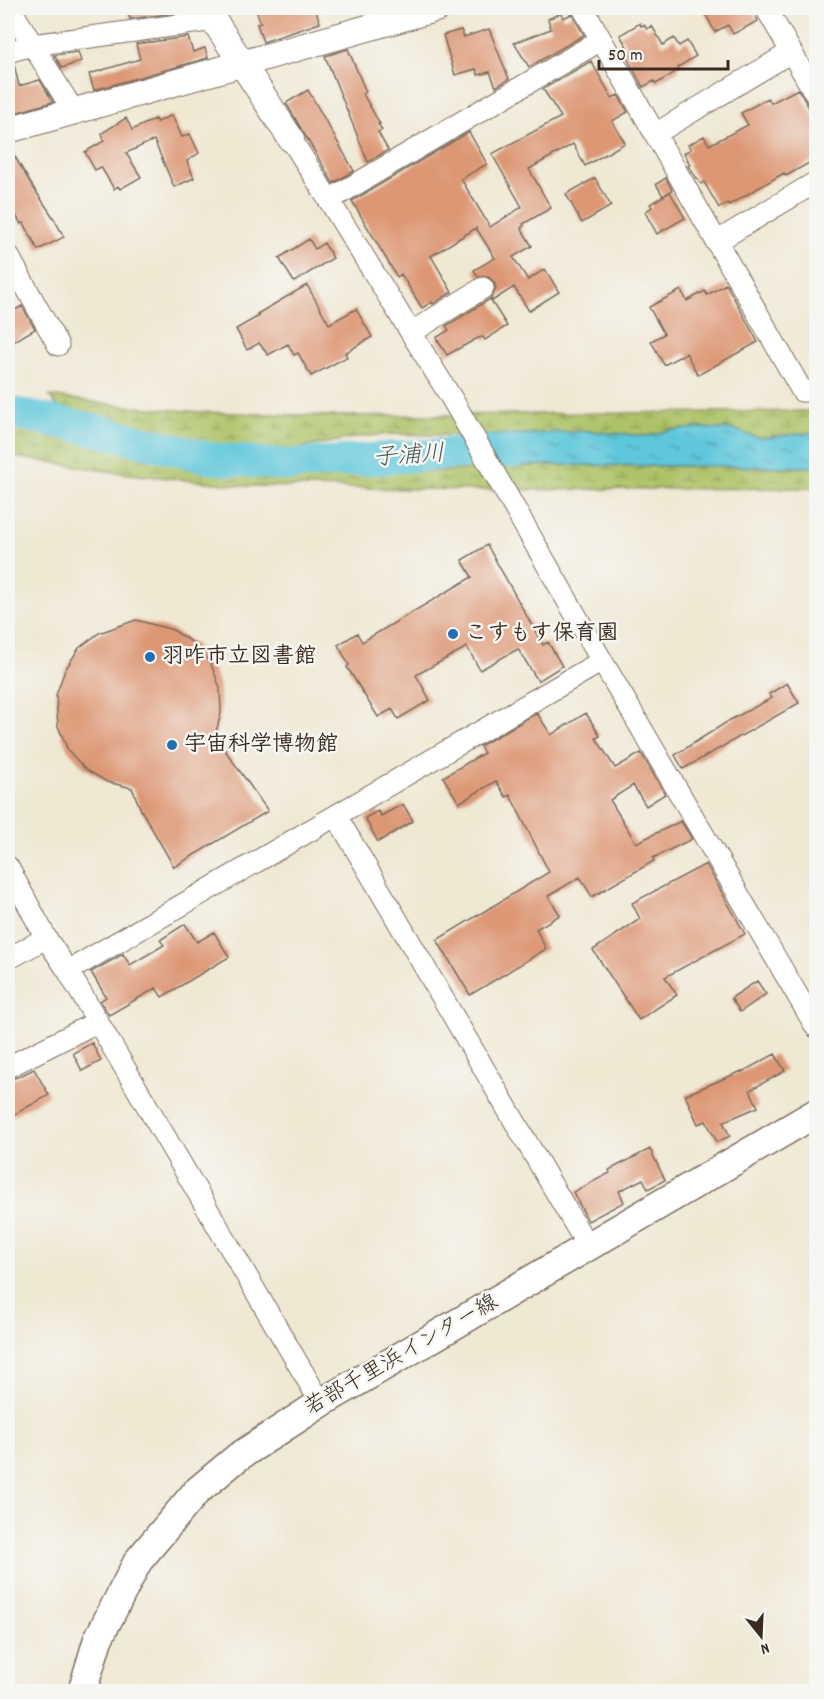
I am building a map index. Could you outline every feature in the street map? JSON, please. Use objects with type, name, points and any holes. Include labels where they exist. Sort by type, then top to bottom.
[{"type":"main road","name":"若部千里浜インター線","points":[[82,1692],[98,1639],[138,1561],[196,1492],[238,1457],[321,1403],[816,1113]]},
{"type":"street","points":[[10,8],[74,112]]},
{"type":"street","points":[[8,130],[438,8]]},
{"type":"street","points":[[583,8],[802,391],[816,391]]},
{"type":"street","points":[[766,8],[816,95]]},
{"type":"street","points":[[8,52],[32,45],[210,14],[412,332],[816,1027]]},
{"type":"street","points":[[329,200],[601,40]]},
{"type":"street","points":[[655,134],[791,52]]},
{"type":"street","points":[[716,242],[816,182]]},
{"type":"street","points":[[8,255],[58,345]]},
{"type":"street","points":[[412,332],[483,288]]},
{"type":"street","points":[[68,971],[337,817],[602,661]]},
{"type":"street","points":[[337,817],[588,1247]]},
{"type":"street","points":[[8,867],[46,938],[68,971],[321,1403]]},
{"type":"street","points":[[8,959],[46,938]]},
{"type":"street","points":[[8,1067],[97,1022]]},
{"type":"green space","points":[[49,396],[125,406],[201,412],[333,416],[816,411],[816,432],[758,438],[735,430],[702,428],[670,430],[648,436],[588,431],[477,436],[391,434],[358,437],[296,449],[253,451],[212,447],[59,408]]},
{"type":"green space","points":[[8,424],[99,438],[125,451],[141,451],[225,469],[328,472],[442,471],[548,465],[816,467],[816,488],[478,490],[245,486],[129,474],[8,456]]},
{"type":"water","points":[[702,428],[735,430],[759,438],[816,432],[816,467],[548,465],[495,467],[477,436],[588,431],[648,436],[670,430]]},
{"type":"building","points":[[127,8],[179,8],[182,12],[130,19]]},
{"type":"building","points":[[255,8],[315,8],[320,23],[263,42],[257,24],[261,23]]},
{"type":"building","points":[[702,8],[751,8],[758,21],[733,34],[728,25],[715,32]]},
{"type":"building","points":[[561,13],[563,18],[572,14],[584,35],[529,67],[514,43],[551,29],[548,19]]},
{"type":"building","points":[[640,23],[647,29],[652,26],[663,45],[674,38],[679,46],[687,41],[696,56],[656,84],[654,81],[643,87],[622,49],[627,47],[620,35]]},
{"type":"building","points":[[489,29],[509,79],[496,87],[490,72],[478,75],[476,69],[455,75],[443,35],[461,30],[464,37]]},
{"type":"building","points":[[188,37],[193,52],[205,48],[208,58],[94,90],[89,74],[140,59],[136,44]]},
{"type":"building","points":[[348,49],[366,92],[363,94],[380,124],[378,124],[382,130],[378,132],[388,150],[368,162],[325,56]]},
{"type":"building","points":[[78,52],[81,61],[62,68],[54,55]]},
{"type":"building","points":[[591,61],[612,98],[618,95],[628,112],[612,121],[625,143],[585,166],[573,144],[529,169],[551,208],[523,224],[521,228],[532,246],[513,257],[528,280],[545,269],[559,292],[529,311],[514,287],[492,301],[491,298],[496,288],[494,282],[488,277],[478,277],[474,270],[495,258],[476,228],[431,256],[452,292],[422,308],[401,274],[397,277],[352,201],[469,132],[487,164],[461,179],[490,227],[522,207],[492,154],[561,117],[543,89]]},
{"type":"building","points":[[8,64],[14,64],[19,86],[40,80],[53,102],[8,115]]},
{"type":"building","points":[[798,89],[816,120],[816,159],[786,176],[784,173],[729,205],[728,203],[719,208],[704,182],[701,184],[688,166],[690,165],[684,153],[691,149],[688,145],[704,136],[709,145],[748,125],[741,113],[768,98],[771,103]]},
{"type":"building","points":[[308,90],[354,171],[333,183],[286,103]]},
{"type":"building","points":[[172,115],[182,137],[190,134],[199,153],[187,161],[194,178],[174,187],[154,140],[126,153],[141,177],[120,189],[118,186],[114,189],[101,167],[95,170],[85,152],[104,141],[102,133],[126,118],[132,130],[155,119],[157,122]]},
{"type":"building","points":[[8,145],[64,237],[38,250],[24,223],[21,224],[8,201]]},
{"type":"building","points":[[595,178],[611,206],[582,223],[566,194]]},
{"type":"building","points":[[666,178],[672,190],[663,196],[656,184]]},
{"type":"building","points":[[670,192],[685,218],[657,234],[645,212],[652,207],[650,204]]},
{"type":"building","points":[[309,239],[315,249],[324,243],[333,258],[294,282],[279,258]]},
{"type":"building","points":[[726,284],[758,342],[698,375],[686,353],[664,365],[651,341],[664,334],[649,307],[681,290],[687,301],[705,291],[707,295]]},
{"type":"building","points":[[307,285],[329,324],[356,309],[372,337],[345,353],[347,357],[311,376],[298,353],[294,355],[288,344],[268,355],[259,343],[247,350],[236,329]]},
{"type":"building","points":[[490,299],[507,326],[485,340],[483,337],[478,338],[447,355],[436,338],[449,330],[446,326]]},
{"type":"building","points":[[22,306],[35,329],[8,345],[8,314]]},
{"type":"building","name":"こすもす保育園","points":[[487,545],[543,645],[548,642],[562,666],[538,681],[518,649],[480,670],[467,647],[416,675],[430,700],[398,719],[392,709],[378,717],[347,667],[349,665],[338,645],[357,633],[362,642],[472,577],[462,560]]},
{"type":"building","points":[[136,620],[173,630],[195,644],[211,664],[220,688],[221,713],[215,736],[268,811],[174,867],[141,810],[132,788],[107,782],[85,769],[68,750],[58,726],[56,695],[65,670],[79,648],[99,633]]},
{"type":"building","points":[[787,683],[799,703],[683,769],[675,755],[730,720],[772,698],[769,694]]},
{"type":"building","points":[[537,713],[551,735],[586,713],[600,736],[596,738],[615,768],[641,753],[665,794],[646,806],[633,785],[610,800],[636,843],[681,821],[692,839],[653,858],[654,861],[592,897],[580,877],[548,896],[560,915],[536,929],[546,949],[470,995],[437,940],[549,872],[510,795],[506,797],[496,781],[459,803],[443,777],[484,753],[480,746]]},
{"type":"building","points":[[403,804],[413,821],[378,842],[365,818],[378,811],[381,816]]},
{"type":"building","points":[[706,864],[745,934],[665,977],[677,995],[639,1020],[593,950],[640,919],[632,903]]},
{"type":"building","points":[[185,924],[197,942],[214,932],[229,957],[162,997],[156,988],[109,1015],[100,1001],[106,997],[91,972],[123,954],[130,965],[164,945],[160,940]]},
{"type":"building","points":[[757,981],[766,994],[740,1012],[731,998]]},
{"type":"building","points":[[92,1043],[101,1061],[82,1071],[73,1053]]},
{"type":"building","points":[[775,1054],[785,1071],[750,1090],[758,1107],[723,1122],[730,1136],[717,1142],[706,1121],[698,1124],[685,1095],[742,1072]]},
{"type":"building","points":[[34,1069],[49,1095],[8,1118],[8,1080]]},
{"type":"building","points":[[650,1149],[665,1180],[648,1189],[643,1179],[619,1191],[624,1202],[588,1221],[573,1192]]},
{"type":"waterway","name":"子浦川","points":[[8,412],[92,429],[210,458],[287,465],[486,451],[514,452]]},
{"type":"place","name":"こすもす保育園","points":[[453,634]]},
{"type":"place","name":"羽咋市立図書館","points":[[150,657]]},
{"type":"place","name":"宇宙科学博物館","points":[[172,745]]}]
